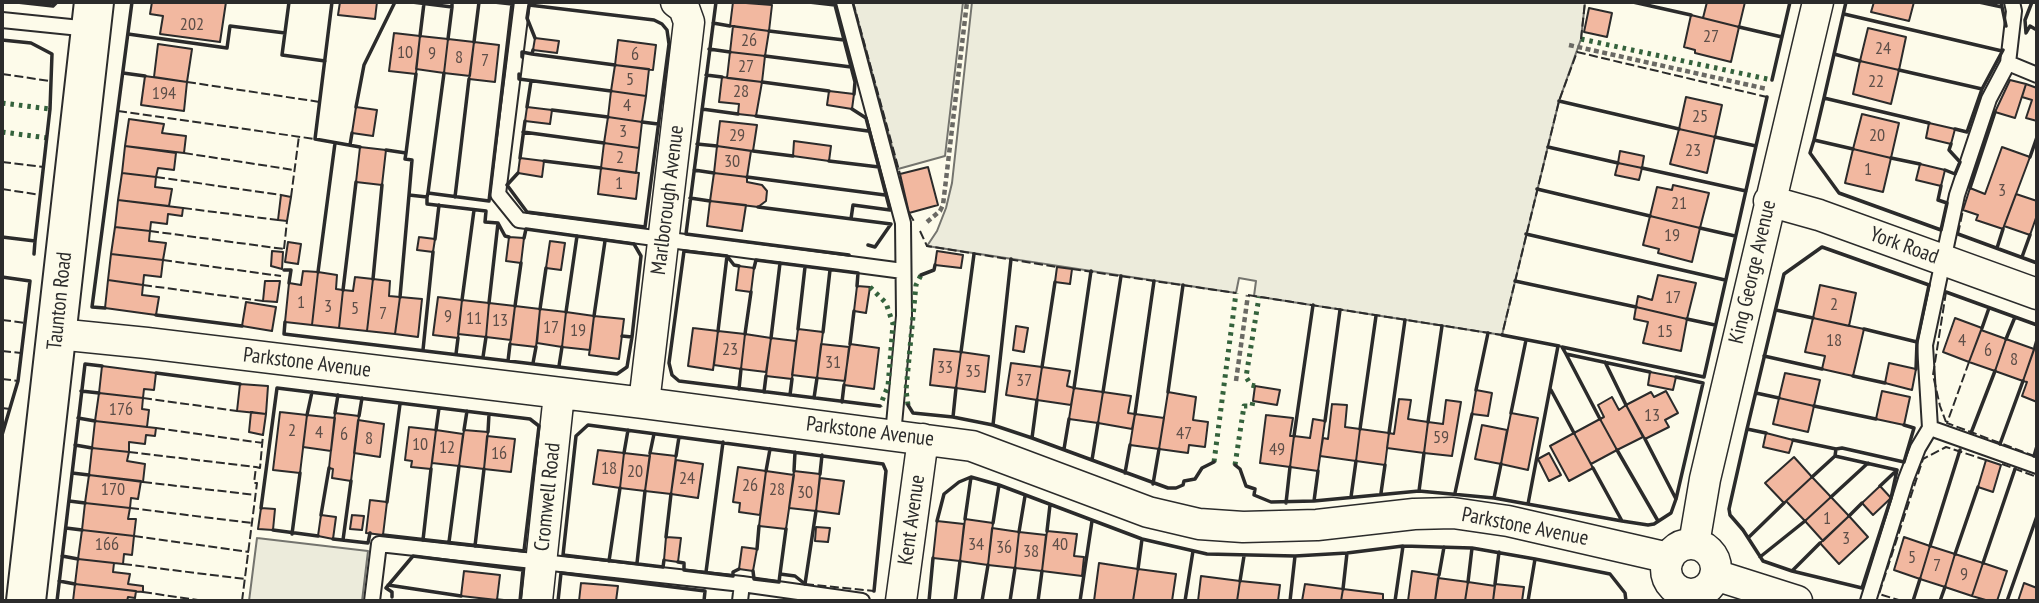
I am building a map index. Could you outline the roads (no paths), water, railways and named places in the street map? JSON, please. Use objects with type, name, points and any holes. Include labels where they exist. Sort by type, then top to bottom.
[{"type":"main road","name":"Taunton Road","points":[[26,601],[93,16]]},
{"type":"street","name":"King George Avenue","points":[[1715,575],[1708,588],[1686,597],[1669,580],[1666,573],[1681,551],[1705,478],[1818,2]]},
{"type":"street","name":"Marlborough Avenue","points":[[644,403],[689,22],[685,4]]},
{"type":"street","name":"York Road","points":[[1769,201],[1819,215],[2037,294]]},
{"type":"street","name":"Parkstone Avenue","points":[[57,334],[644,403],[972,446],[1148,512],[1199,524],[1243,527],[1317,525],[1414,514],[1453,513],[1681,551]]},
{"type":"street","name":"Cromwell Road","points":[[537,601],[559,394]]},
{"type":"street","name":"Kent Avenue","points":[[901,601],[923,439]]},
{"type":"street","points":[[1681,551],[1709,551],[1714,559],[1715,575],[1797,601]]},
{"type":"lane","points":[[522,2],[498,194],[519,219],[903,271]]},
{"type":"lane","points":[[844,2],[903,223],[904,316],[893,435]]},
{"type":"lane","points":[[1868,601],[1906,479],[1918,448],[1930,428],[1925,345],[1957,195],[1989,99],[2008,63],[2014,11],[2012,2]]},
{"type":"lane","points":[[2,20],[93,16]]},
{"type":"lane","points":[[2008,63],[2037,75]]},
{"type":"lane","points":[[1930,428],[2037,466]]},
{"type":"lane","points":[[372,601],[379,544],[742,584],[862,601]]},
{"type":"lane","points":[[740,601],[742,584]]}]
